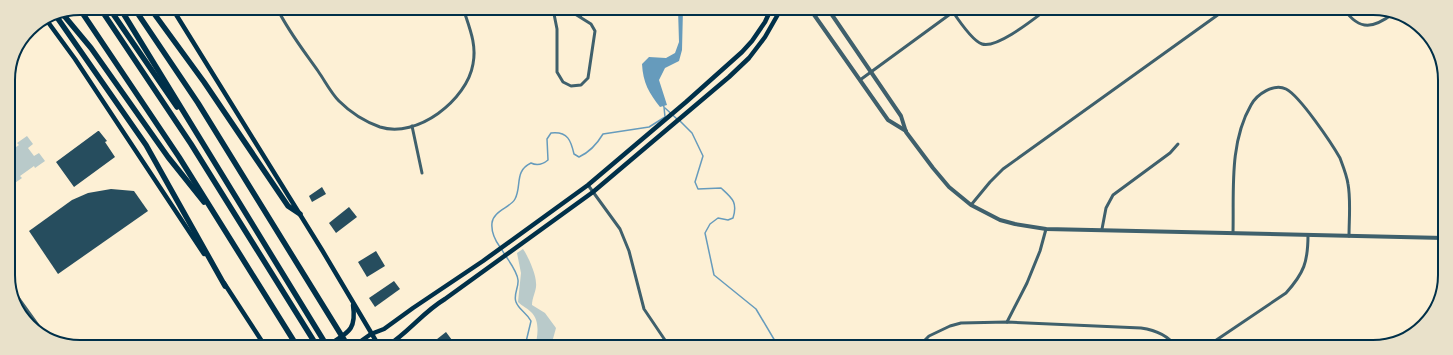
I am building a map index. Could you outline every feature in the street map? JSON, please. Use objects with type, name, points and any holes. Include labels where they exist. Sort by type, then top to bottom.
[{"type":"highway","points":[[84,15],[155,120],[293,340]]},
{"type":"highway","points":[[105,15],[191,144],[313,340]]},
{"type":"highway","points":[[114,15],[216,165]]},
{"type":"highway","points":[[124,15],[323,340]]},
{"type":"highway","points":[[139,15],[198,103],[344,340]]},
{"type":"highway","points":[[155,15],[204,82],[288,206],[300,214]]},
{"type":"highway","points":[[65,17],[91,48],[168,157],[220,222]]},
{"type":"highway","points":[[58,19],[146,145],[225,286]]},
{"type":"main road","points":[[176,15],[300,214],[375,340]]},
{"type":"main road","points":[[362,340],[371,334],[384,329],[443,289],[588,185],[723,70],[752,41],[768,15]]},
{"type":"main road","points":[[396,340],[405,334],[421,317],[437,304],[449,297],[593,192],[729,77],[750,58],[765,37],[778,15]]},
{"type":"main road","points":[[49,23],[75,59],[261,340]]},
{"type":"main road","points":[[723,70],[729,77]]},
{"type":"main road","points":[[443,289],[449,297]]},
{"type":"main road","points":[[336,340],[349,332],[353,325],[355,316],[352,302]]},
{"type":"street","points":[[280,15],[285,24],[339,101],[357,115],[379,127],[391,129],[402,129],[412,126],[436,114],[462,91],[470,78],[474,64],[475,46],[465,15]]},
{"type":"street","points":[[555,15],[557,29],[557,72],[563,82],[571,86],[581,85],[588,78],[595,31],[591,24],[578,15]]},
{"type":"street","points":[[814,15],[888,120],[906,132]]},
{"type":"street","points":[[832,15],[901,116],[906,132],[949,187],[971,205],[1008,222],[1046,228],[1438,238]]},
{"type":"street","points":[[860,80],[945,15]]},
{"type":"street","points":[[956,15],[971,35],[982,44],[994,44],[1038,15]]},
{"type":"street","points":[[971,205],[1003,169],[1218,15]]},
{"type":"street","points":[[1349,15],[1355,23],[1372,26],[1384,21],[1389,17]]},
{"type":"street","points":[[1233,233],[1234,167],[1242,124],[1251,104],[1259,94],[1274,87],[1286,89],[1299,100],[1332,144],[1341,160],[1348,184],[1349,236]]},
{"type":"street","points":[[412,126],[422,173]]},
{"type":"street","points":[[1102,229],[1106,208],[1113,195],[1170,153],[1178,144]]},
{"type":"street","points":[[588,185],[620,229],[629,251],[644,308],[665,340]]},
{"type":"street","points":[[1007,322],[1027,283],[1040,251],[1046,228]]},
{"type":"street","points":[[1216,340],[1286,293],[1296,282],[1303,271],[1308,256],[1308,235]]},
{"type":"street","points":[[20,301],[37,324]]},
{"type":"street","points":[[925,340],[929,336],[950,326],[961,323],[1007,322],[1141,328],[1162,334],[1170,340]]},
{"type":"shaded area","points":[[27,136],[33,144],[28,148],[34,156],[39,153],[45,161],[35,168],[34,166],[20,176],[22,178],[15,183],[15,148],[19,145],[17,143]]},
{"type":"shaded area","points":[[523,249],[531,265],[536,279],[536,288],[532,305],[545,313],[556,328],[553,340],[536,340],[536,319],[531,312],[518,302],[521,273],[517,253]]},
{"type":"water","points":[[678,15],[683,15],[682,50],[679,61],[665,68],[659,80],[667,105],[660,107],[647,87],[642,64],[649,57],[666,58],[675,53],[679,42]]},
{"type":"building","points":[[98,131],[107,141],[105,142],[115,157],[74,187],[56,162]]},
{"type":"building","points":[[322,187],[326,194],[312,202],[309,196]]},
{"type":"building","points":[[111,189],[134,191],[148,211],[58,274],[29,231],[72,200],[88,193]]},
{"type":"building","points":[[349,207],[357,217],[336,233],[329,223]]},
{"type":"building","points":[[376,251],[385,266],[367,277],[358,262]]},
{"type":"building","points":[[394,281],[400,289],[375,307],[369,298]]},
{"type":"building","points":[[446,332],[452,340],[436,340]]},
{"type":"waterway","points":[[500,247],[493,233],[493,219],[495,215],[515,199],[522,170],[531,163],[537,165],[548,160],[547,139],[551,133],[565,135],[572,145],[574,154],[579,157],[587,153],[603,134],[649,127],[665,117],[663,104]]},
{"type":"waterway","points":[[665,108],[677,119]]},
{"type":"waterway","points":[[680,121],[692,133],[703,156],[695,182],[698,189],[721,188],[731,198],[735,208],[733,218],[728,220],[718,218],[710,224],[705,233],[714,275],[756,309],[774,340]]},
{"type":"waterway","points":[[502,250],[514,268],[517,276],[518,283],[515,297],[516,302],[531,321],[526,340]]}]
